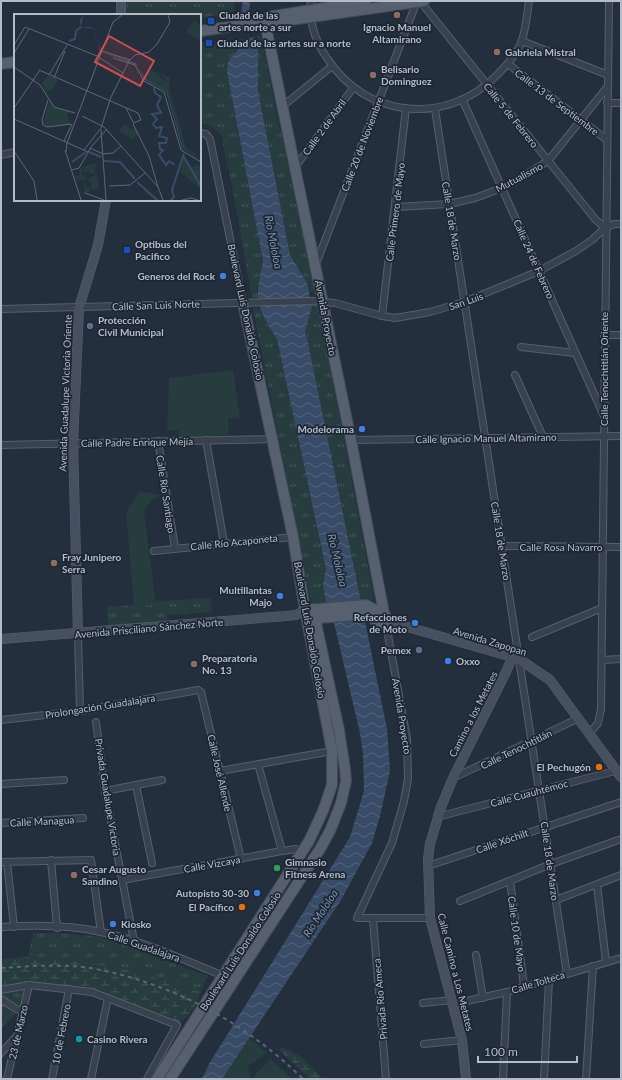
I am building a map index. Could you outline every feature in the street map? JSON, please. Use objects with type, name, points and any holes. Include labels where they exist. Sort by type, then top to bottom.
[{"type":"main road","points":[[121,1],[121,14]]},
{"type":"main road","points":[[201,31],[234,27],[261,22],[268,17],[366,1]]},
{"type":"main road","points":[[311,10],[420,1]]},
{"type":"main road","name":"Avenida Proyecto","points":[[261,22],[283,106],[296,166],[386,620]]},
{"type":"main road","points":[[1,64],[14,62]]},
{"type":"main road","name":"Avenida Guadalupe Victoria Oriente","points":[[78,634],[73,443],[79,308],[98,245],[106,201]]},
{"type":"main road","name":"Boulevard Luis Donaldo Colosio","points":[[157,1079],[302,852],[317,824],[329,795],[333,770],[332,751],[293,537],[243,303]]},
{"type":"main road","name":"Avenida Prisciliano Sánchez Norte","points":[[1,639],[78,634],[367,609],[386,620]]},
{"type":"main road","name":"Boulevard Luis Donaldo Colosio","points":[[170,1079],[320,849],[342,803],[346,781],[344,753],[307,615]]},
{"type":"main road","name":"Avenida Zapopan","points":[[386,620],[515,658],[550,680],[619,773]]},
{"type":"main road","name":"Camino a los Metates","points":[[453,778],[506,672],[515,658]]},
{"type":"main road","points":[[328,732],[339,730]]},
{"type":"main road","name":"Calle Camino a Los Metates","points":[[453,778],[438,817],[430,844],[428,866],[430,918],[462,1040],[466,1079]]},
{"type":"street","name":"Calle 5 de Febrero","points":[[420,1],[594,219],[605,228]]},
{"type":"street","name":"Calle 20 de Noviembre","points":[[316,264],[378,101],[420,1]]},
{"type":"street","points":[[311,10],[316,36],[332,66],[353,88],[378,101],[406,108],[435,109],[463,101],[487,85],[508,64],[522,41],[528,1]]},
{"type":"street","name":"Calle Tenochtitlán Oriente","points":[[590,733],[598,723],[600,717],[602,660],[608,1]]},
{"type":"street","points":[[522,41],[608,74]]},
{"type":"street","name":"Calle 13 de Septiembre","points":[[508,64],[607,140]]},
{"type":"street","points":[[283,106],[332,66]]},
{"type":"street","name":"Mutualismo","points":[[396,207],[449,204],[475,198],[502,188],[548,161],[608,86]]},
{"type":"street","name":"Calle 2 de Abril","points":[[296,166],[353,88]]},
{"type":"street","name":"Calle 24 de Febrero","points":[[463,101],[604,417]]},
{"type":"street","points":[[607,103],[621,103]]},
{"type":"street","name":"Calle Primero de Mayo","points":[[382,316],[396,207],[406,108]]},
{"type":"street","name":"Calle 18 de Marzo","points":[[435,109],[502,546],[515,658],[532,742],[567,974]]},
{"type":"street","name":"Boulevard Luis Donaldo Colosio","points":[[201,133],[206,134],[210,139],[243,303]]},
{"type":"street","points":[[1,154],[14,152]]},
{"type":"street","points":[[605,228],[614,224],[621,224]]},
{"type":"street","name":"San Luis","points":[[312,301],[335,303],[382,316],[402,318],[415,316],[464,302],[539,271],[592,240],[605,228]]},
{"type":"street","name":"Calle San Luis Norte","points":[[1,309],[312,301]]},
{"type":"street","points":[[604,335],[621,335]]},
{"type":"street","points":[[520,346],[575,353]]},
{"type":"street","points":[[515,375],[543,437]]},
{"type":"street","name":"Calle Ignacio Manuel Altamirano","points":[[351,440],[621,436]]},
{"type":"street","name":"Calle Padre Enrique Mejía","points":[[1,445],[158,440],[273,439]]},
{"type":"street","name":"Calle Río Santiago","points":[[158,440],[176,548]]},
{"type":"street","points":[[206,440],[224,543]]},
{"type":"street","name":"Calle Río Acaponeta","points":[[154,551],[293,537]]},
{"type":"street","name":"Calle Rosa Navarro","points":[[502,546],[621,547]]},
{"type":"street","points":[[532,637],[602,608]]},
{"type":"street","name":"Avenida Proyecto","points":[[373,919],[357,918],[392,843],[404,801],[408,779],[407,738],[386,620]]},
{"type":"street","name":"Avenida Guadalupe Victoria Oriente","points":[[78,634],[80,711]]},
{"type":"street","points":[[602,660],[621,659]]},
{"type":"street","name":"Prolongación Guadalajara","points":[[1,720],[80,711],[198,690]]},
{"type":"street","name":"Calle José Allende","points":[[198,690],[201,692],[241,859]]},
{"type":"street","name":"Calle Tenochtitlán","points":[[453,778],[532,742],[579,718]]},
{"type":"street","name":"Privada Guadalupe Victoria","points":[[96,722],[105,791],[134,942]]},
{"type":"street","points":[[220,771],[332,751]]},
{"type":"street","points":[[258,764],[282,851]]},
{"type":"street","name":"Calle Cuauhtémoc","points":[[438,817],[619,773]]},
{"type":"street","points":[[1,784],[64,780]]},
{"type":"street","points":[[105,791],[162,780]]},
{"type":"street","points":[[136,785],[152,863]]},
{"type":"street","name":"Calle Xóchilt","points":[[428,866],[621,802]]},
{"type":"street","name":"Calle Managua","points":[[1,823],[83,818]]},
{"type":"street","points":[[460,901],[551,864],[621,839]]},
{"type":"street","name":"Calle Vizcaya","points":[[122,880],[282,851],[296,849],[302,852]]},
{"type":"street","points":[[51,860],[57,928]]},
{"type":"street","points":[[14,927],[4,862],[91,860],[101,932]]},
{"type":"street","points":[[556,900],[621,875]]},
{"type":"street","name":"Calle 10 de Mayo","points":[[510,881],[524,986]]},
{"type":"street","points":[[596,885],[606,962]]},
{"type":"street","points":[[373,919],[430,918]]},
{"type":"street","name":"Privada Río Ameca","points":[[373,919],[386,1079]]},
{"type":"street","name":"Calle Guadalajara","points":[[1,927],[57,928],[101,932],[134,942],[224,976],[232,985]]},
{"type":"street","points":[[476,955],[483,998]]},
{"type":"street","name":"Calle Tolteca","points":[[423,1002],[453,1002],[483,998],[621,958]]},
{"type":"street","points":[[586,1079],[593,966]]},
{"type":"street","points":[[544,1079],[549,980]]},
{"type":"street","points":[[1,990],[29,985],[92,992],[177,1025],[147,1079]]},
{"type":"street","name":"23 de Marzo","points":[[7,1079],[29,985]]},
{"type":"street","name":"10 de Febrero","points":[[52,1079],[69,989]]},
{"type":"street","points":[[503,1079],[507,992]]},
{"type":"street","points":[[91,1079],[108,998]]},
{"type":"street","points":[[1,999],[23,1012]]},
{"type":"street","points":[[1,1053],[16,1037]]},
{"type":"street","points":[[424,1044],[462,1040]]},
{"type":"green space","points":[[125,1],[234,1],[234,15],[201,18],[201,14],[125,14]]},
{"type":"green space","points":[[261,36],[278,121],[291,169],[317,290],[309,293],[307,283],[290,255],[258,91],[258,51],[255,37]]},
{"type":"green space","points":[[242,39],[240,47],[229,60],[227,72],[263,261],[257,288],[258,298],[252,298],[221,134],[208,124],[201,123],[201,41],[208,45]]},
{"type":"green space","points":[[311,302],[317,303],[319,308],[374,599],[360,603],[305,331],[312,307]]},
{"type":"green space","points":[[253,308],[259,308],[277,339],[326,570],[323,585],[327,605],[312,607]]},
{"type":"green space","points":[[233,370],[240,418],[228,419],[229,435],[179,437],[178,430],[167,430],[169,378]]},
{"type":"green space","points":[[139,491],[161,495],[151,500],[144,511],[156,605],[134,605],[126,513]]},
{"type":"green space","points":[[210,598],[212,612],[167,615],[168,622],[108,626],[107,606],[156,605],[156,601]]},
{"type":"green space","points":[[33,933],[56,933],[102,937],[208,976],[201,992],[134,971],[58,958],[28,957]]},
{"type":"green space","points":[[28,957],[58,958],[134,971],[201,992],[189,1015],[175,1024],[90,987],[23,984],[1,985],[1,959]]},
{"type":"green space","points":[[27,987],[22,1010],[1,997],[1,991]]},
{"type":"green space","points":[[1,1002],[16,1013],[1,1028]]},
{"type":"green space","points":[[249,1038],[267,1053],[248,1066],[251,1079],[222,1079]]},
{"type":"green space","points":[[281,1048],[287,1049],[299,1056],[323,1079],[310,1079],[279,1050]]},
{"type":"green space","points":[[270,1059],[293,1079],[251,1079]]},
{"type":"water","name":"Río Mololoa","points":[[243,1],[250,1],[249,13],[258,51],[258,91],[290,255],[307,283],[312,307],[305,332],[387,729],[390,771],[380,816],[372,843],[341,900],[222,1079],[202,1079],[209,1064],[350,837],[364,791],[363,753],[360,733],[335,627],[326,601],[323,585],[326,569],[277,339],[261,310],[259,302],[258,285],[263,261],[227,72],[230,60],[241,46],[247,32],[241,13]]},
{"type":"pier","points":[[251,12],[257,37],[242,39],[245,32],[239,14]]},
{"type":"railway","points":[[1,968],[26,966],[76,966],[101,970],[157,986],[184,997],[235,1025],[281,1059],[303,1079]]},
{"type":"place","name":"Ignacio Manuel Altamirano","points":[[397,15]]},
{"type":"place","name":"Ciudad de las artes norte a sur","points":[[211,21]]},
{"type":"place","name":"Ciudad de las artes sur a norte","points":[[209,43]]},
{"type":"place","name":"Gabriela Mistral","points":[[497,52]]},
{"type":"place","name":"Belisario Dominguez","points":[[373,75]]},
{"type":"place","name":"Optibus del Pacifico","points":[[127,250]]},
{"type":"place","name":"Generos del Rock","points":[[223,276]]},
{"type":"place","name":"Protección Civil Municipal","points":[[90,326]]},
{"type":"place","name":"Modelorama","points":[[362,429]]},
{"type":"place","name":"Fray Junipero Serra","points":[[54,563]]},
{"type":"place","name":"Multillantas Majo","points":[[280,596]]},
{"type":"place","name":"Refacciones de Moto","points":[[415,623]]},
{"type":"place","name":"Pemex","points":[[419,650]]},
{"type":"place","name":"Oxxo","points":[[448,661]]},
{"type":"place","name":"Preparatoria No. 13","points":[[194,664]]},
{"type":"place","name":"El Pechugón","points":[[599,767]]},
{"type":"place","name":"Gimnasio Fitness Arena","points":[[277,868]]},
{"type":"place","name":"Cesar Augusto Sandino","points":[[74,875]]},
{"type":"place","name":"Autopisto 30-30","points":[[257,893]]},
{"type":"place","name":"El Pacífico","points":[[242,907]]},
{"type":"place","name":"Kiosko","points":[[113,924]]},
{"type":"place","name":"Casino Rivera","points":[[79,1039]]}]
